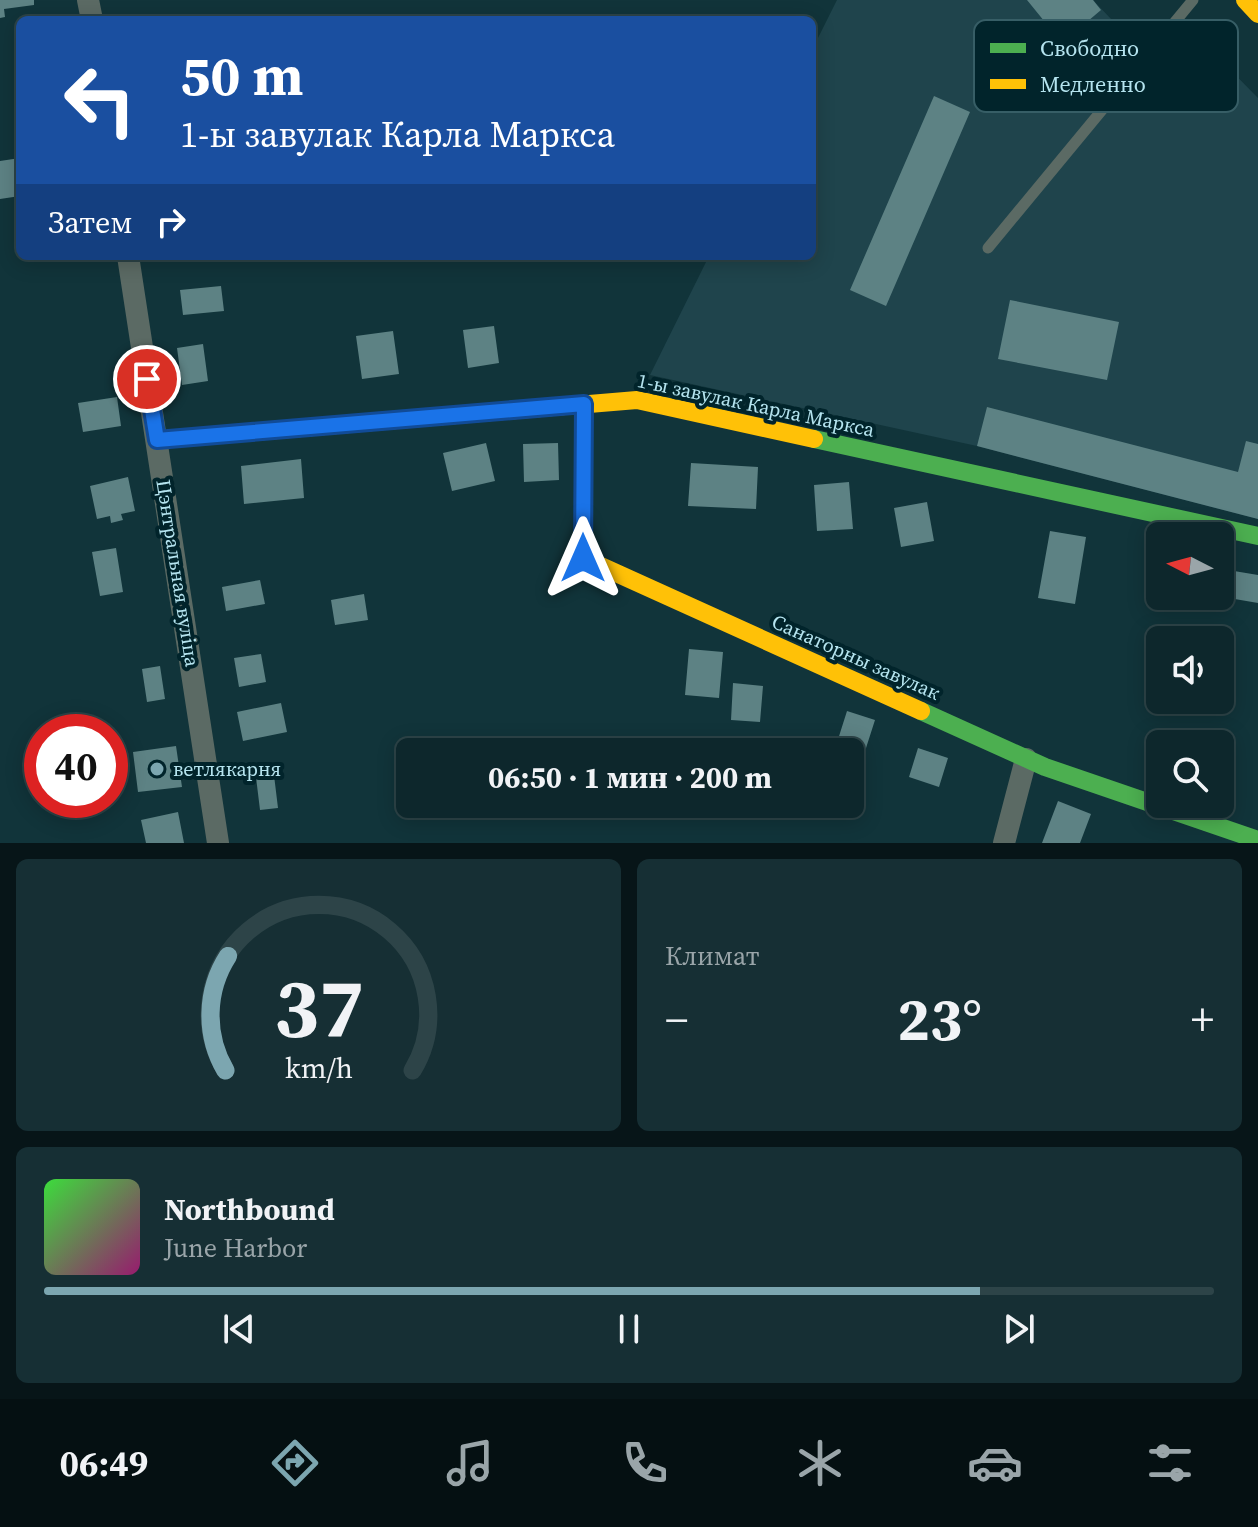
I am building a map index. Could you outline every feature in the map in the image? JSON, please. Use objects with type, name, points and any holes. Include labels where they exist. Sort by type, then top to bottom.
[{"type":"street","points":[[1245,0],[1258,14]]},
{"type":"street","name":"Цэнтральная вуліца","points":[[129,260],[218,843]]},
{"type":"street","name":"1-ы завулак Карла Маркса","points":[[157,440],[637,400],[1258,536]]},
{"type":"street","name":"Санаторны завулак","points":[[584,404],[583,558],[1026,759],[1258,840]]},
{"type":"street","points":[[1004,843],[1026,759]]},
{"type":"lane","points":[[1176,20],[1193,0]]},
{"type":"lane","points":[[988,248],[1100,112]]},
{"type":"shaded area","points":[[837,0],[1093,0],[1112,20],[974,20],[974,112],[1238,112],[1238,78],[1258,98],[1258,519],[977,446],[650,375],[707,260],[816,260],[816,42]]},
{"type":"building","points":[[0,0],[34,0],[34,5],[4,9],[5,17],[0,18]]},
{"type":"building","points":[[1027,0],[1093,0],[1101,10],[1089,20],[1043,20]]},
{"type":"building","points":[[934,96],[970,112],[886,306],[850,290]]},
{"type":"building","points":[[16,159],[16,197],[0,199],[0,161]]},
{"type":"building","points":[[221,286],[224,311],[183,315],[180,290]]},
{"type":"building","points":[[1010,300],[1119,322],[1107,380],[998,359]]},
{"type":"building","points":[[494,326],[499,363],[468,368],[463,330]]},
{"type":"building","points":[[393,331],[399,374],[362,379],[356,336]]},
{"type":"building","points":[[203,344],[208,381],[182,385],[177,348]]},
{"type":"building","points":[[117,397],[121,426],[83,432],[78,403]]},
{"type":"building","points":[[987,407],[1238,472],[1246,441],[1258,444],[1258,519],[977,446]]},
{"type":"building","points":[[486,443],[495,481],[452,491],[443,453]]},
{"type":"building","points":[[558,443],[559,480],[524,482],[523,444]]},
{"type":"building","points":[[301,459],[304,498],[244,504],[241,466]]},
{"type":"building","points":[[691,463],[758,467],[756,509],[688,506]]},
{"type":"building","points":[[128,477],[135,511],[121,514],[123,520],[111,523],[110,516],[97,519],[90,486]]},
{"type":"building","points":[[849,482],[853,529],[817,531],[814,485]]},
{"type":"building","points":[[927,502],[934,541],[901,547],[894,508]]},
{"type":"building","points":[[1050,531],[1086,537],[1075,604],[1038,598]]},
{"type":"building","points":[[116,548],[123,592],[100,596],[92,552]]},
{"type":"building","points":[[1234,571],[1258,575],[1258,603],[1234,599]]},
{"type":"building","points":[[260,580],[265,604],[226,611],[222,587]]},
{"type":"building","points":[[364,594],[368,620],[335,625],[331,600]]},
{"type":"building","points":[[689,649],[723,652],[719,698],[685,695]]},
{"type":"building","points":[[261,654],[266,682],[239,687],[234,658]]},
{"type":"building","points":[[160,666],[165,699],[147,702],[142,669]]},
{"type":"building","points":[[733,683],[763,686],[760,722],[731,720]]},
{"type":"building","points":[[281,703],[287,732],[243,741],[237,712]]},
{"type":"building","points":[[847,711],[875,720],[864,754],[864,738],[838,738]]},
{"type":"building","name":"ветлякарня","points":[[176,746],[182,787],[138,792],[133,752]]},
{"type":"building","points":[[918,748],[948,758],[939,787],[909,777]]},
{"type":"building","points":[[273,767],[278,808],[260,810],[255,769]]},
{"type":"building","points":[[1058,801],[1091,814],[1080,843],[1042,843]]},
{"type":"building","points":[[178,812],[184,843],[146,843],[141,820]]},
{"type":"traffic: fast","points":[[814,439],[1258,536]]},
{"type":"traffic: fast","points":[[921,711],[1045,767],[1258,840]]},
{"type":"traffic: slow","points":[[1245,0],[1258,14]]},
{"type":"traffic: slow","points":[[157,440],[637,400],[814,439]]},
{"type":"traffic: slow","points":[[584,404],[583,558],[921,711]]},
{"type":"place","name":"ветлякарня","points":[[157,769]]},
{"type":"route","points":[[147,379],[157,440],[584,404],[583,558]]}]
